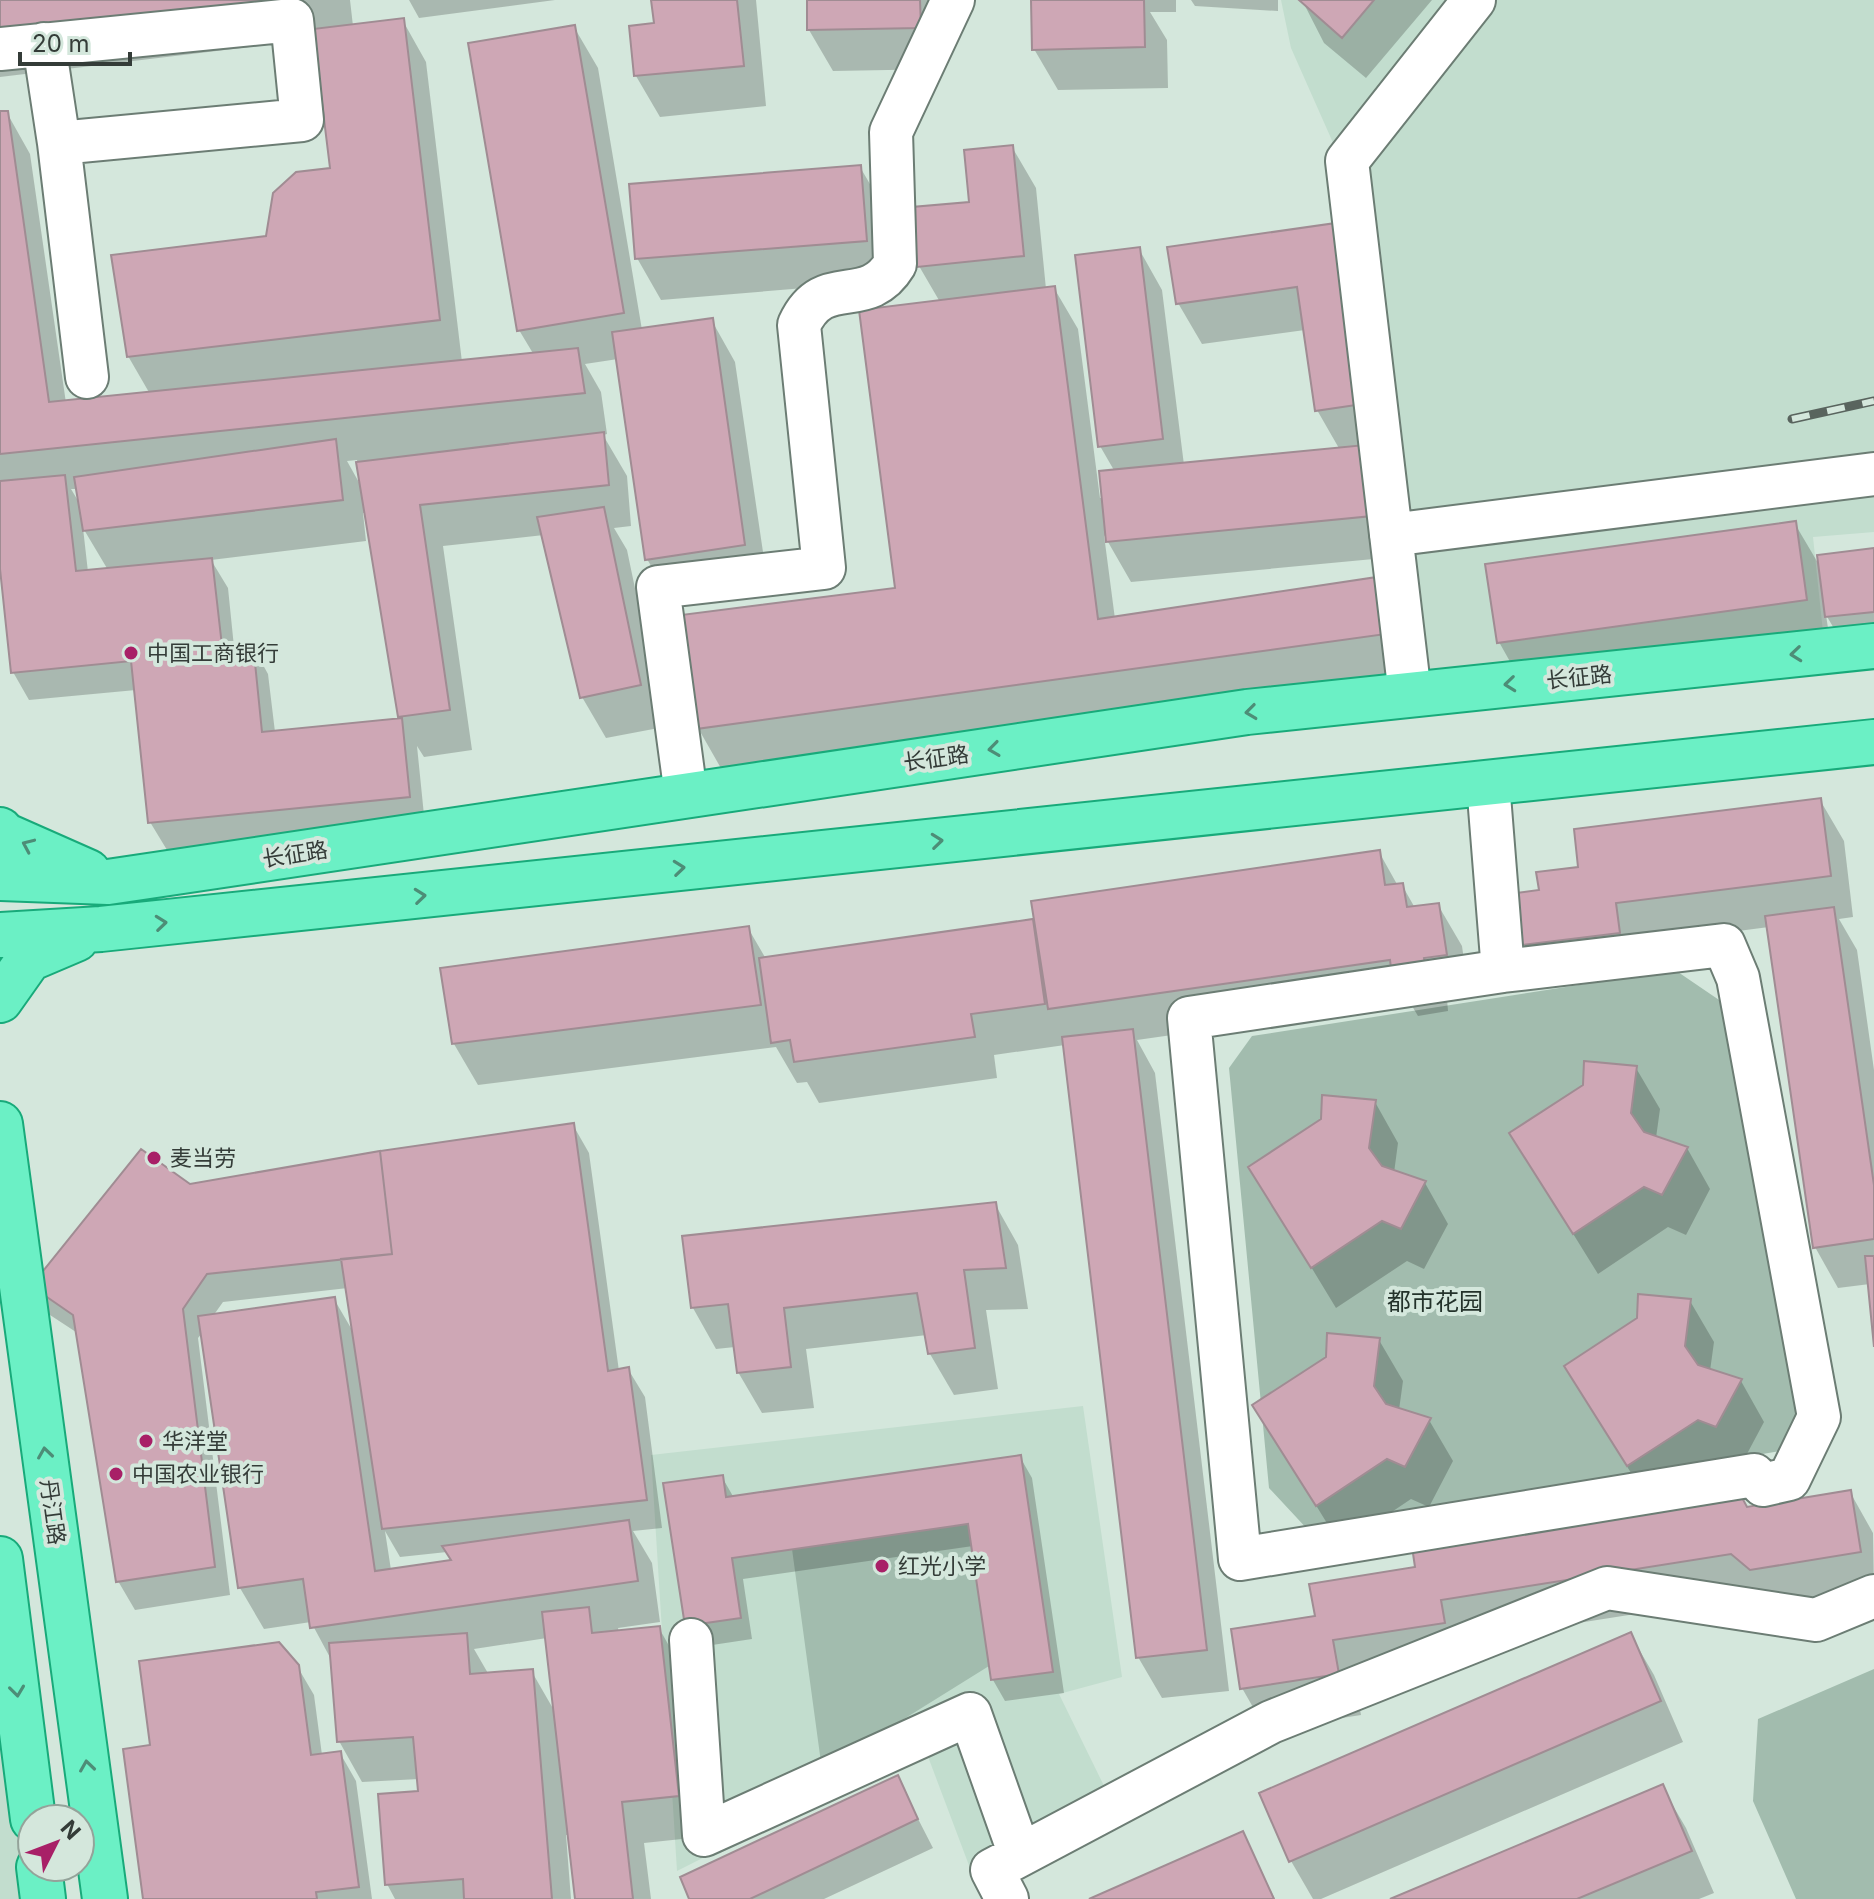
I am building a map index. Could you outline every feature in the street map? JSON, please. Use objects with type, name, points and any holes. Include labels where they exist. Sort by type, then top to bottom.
[{"type":"main road","name":"长征路","points":[[0,878],[108,882],[1247,712],[1874,646]]},
{"type":"main road","points":[[0,935],[101,929],[1874,742]]},
{"type":"main road","points":[[0,830],[2,834],[108,882]]},
{"type":"main road","points":[[0,1000],[29,959],[101,929]]},
{"type":"main road","name":"丹江路","points":[[0,1124],[105,1899]]},
{"type":"main road","points":[[0,1559],[31,1803]]},
{"type":"street","points":[[686,795],[658,587],[824,568],[799,325],[806,308],[826,295],[870,288],[886,278],[895,264],[891,132],[953,0]]},
{"type":"street","points":[[1410,695],[1347,161],[1474,0]]},
{"type":"street","points":[[0,49],[292,20],[302,120],[59,143]]},
{"type":"street","points":[[44,44],[87,377]]},
{"type":"street","points":[[1391,535],[1874,474]]},
{"type":"street","points":[[1488,783],[1503,971]]},
{"type":"street","points":[[1724,945],[1738,978],[1819,1417],[1789,1479],[1763,1485],[1754,1475],[1240,1559],[1189,1018],[1503,971],[1724,945]]},
{"type":"street","points":[[1007,1899],[992,1870],[1271,1722],[1607,1588],[1816,1620],[1874,1596]]},
{"type":"street","points":[[691,1640],[704,1835],[970,1714],[1020,1855]]},
{"type":"shaded area","points":[[1281,0],[1874,0],[1874,532],[1813,537],[1825,651],[1400,696],[1338,154],[1291,48]]},
{"type":"shaded area","points":[[1675,970],[1725,1004],[1800,1414],[1780,1451],[1310,1532],[1269,1488],[1229,1068],[1252,1036]]},
{"type":"shaded area","name":"红光小学","points":[[1083,1406],[1122,1677],[1059,1694],[1107,1792],[970,1868],[924,1746],[677,1871],[651,1455]]},
{"type":"shaded area","points":[[968,1524],[989,1666],[822,1770],[792,1549]]},
{"type":"shaded area","points":[[0,1559],[30,1803],[16,1803],[16,1883],[38,1883],[43,1899],[0,1899]]},
{"type":"shaded area","points":[[1874,1669],[1874,1899],[1796,1899],[1753,1801],[1758,1719]]},
{"type":"building","points":[[0,0],[275,0],[0,34]]},
{"type":"building","points":[[651,0],[737,0],[744,66],[634,76],[629,26],[654,23]]},
{"type":"building","points":[[807,0],[920,0],[921,28],[807,30]]},
{"type":"building","points":[[1031,0],[1144,0],[1145,47],[1032,50]]},
{"type":"building","points":[[1299,0],[1374,0],[1342,38]]},
{"type":"building","points":[[404,18],[440,320],[127,357],[111,255],[266,236],[273,193],[296,172],[330,168],[313,29]]},
{"type":"building","points":[[575,25],[624,313],[517,331],[468,43]]},
{"type":"building","points":[[0,111],[8,111],[49,402],[578,348],[585,393],[0,454]]},
{"type":"building","points":[[1013,145],[1024,256],[917,267],[912,207],[969,202],[964,150]]},
{"type":"building","points":[[861,165],[867,241],[635,259],[629,184]]},
{"type":"building","points":[[1336,223],[1363,404],[1315,411],[1297,287],[1176,304],[1167,247]]},
{"type":"building","points":[[1140,247],[1163,439],[1098,447],[1075,255]]},
{"type":"building","points":[[1055,286],[1098,619],[1377,577],[1386,634],[696,729],[681,615],[895,588],[859,310]]},
{"type":"building","points":[[713,318],[745,545],[645,560],[612,332]]},
{"type":"building","points":[[604,432],[609,485],[420,505],[450,710],[398,717],[356,462]]},
{"type":"building","points":[[336,439],[343,500],[83,531],[74,477]]},
{"type":"building","points":[[1365,445],[1372,516],[1106,542],[1099,471]]},
{"type":"building","name":"中国工商银行","points":[[65,475],[76,571],[212,558],[222,646],[253,643],[262,732],[402,718],[410,797],[148,823],[131,661],[11,673],[0,569],[0,481]]},
{"type":"building","points":[[604,507],[641,685],[580,698],[537,517]]},
{"type":"building","points":[[1796,521],[1807,600],[1497,643],[1485,564]]},
{"type":"building","points":[[1874,548],[1874,612],[1825,617],[1817,555]]},
{"type":"building","points":[[1821,798],[1831,876],[1616,903],[1620,933],[1514,946],[1508,894],[1539,890],[1536,872],[1578,867],[1574,829]]},
{"type":"building","points":[[1380,850],[1385,885],[1403,883],[1407,907],[1439,903],[1447,955],[1424,958],[1426,970],[1392,976],[1390,960],[1048,1009],[1031,901]]},
{"type":"building","points":[[1834,907],[1874,1185],[1874,1239],[1813,1248],[1765,916]]},
{"type":"building","points":[[1033,919],[1045,1004],[971,1014],[975,1037],[794,1062],[790,1040],[771,1043],[759,958]]},
{"type":"building","points":[[749,926],[761,1005],[452,1044],[440,968]]},
{"type":"building","points":[[1133,1029],[1207,1650],[1136,1658],[1062,1037]]},
{"type":"building","points":[[1584,1061],[1637,1066],[1631,1113],[1644,1132],[1688,1147],[1662,1195],[1644,1187],[1573,1234],[1509,1133],[1583,1085]]},
{"type":"building","points":[[1322,1095],[1376,1100],[1369,1148],[1382,1166],[1426,1181],[1401,1229],[1382,1221],[1311,1268],[1248,1167],[1321,1119]]},
{"type":"building","points":[[574,1123],[608,1371],[629,1367],[647,1500],[382,1529],[341,1259],[392,1254],[380,1151]]},
{"type":"building","name":"华洋堂","points":[[141,1149],[190,1184],[380,1151],[392,1254],[207,1274],[183,1309],[215,1567],[116,1582],[73,1315],[31,1286]]},
{"type":"building","points":[[996,1202],[1006,1268],[964,1270],[975,1348],[928,1354],[917,1293],[784,1308],[791,1367],[737,1373],[728,1304],[691,1308],[682,1236]]},
{"type":"building","points":[[1865,1256],[1874,1256],[1874,1347]]},
{"type":"building","points":[[1638,1294],[1691,1299],[1685,1346],[1698,1365],[1742,1379],[1716,1427],[1698,1420],[1627,1466],[1564,1366],[1637,1318]]},
{"type":"building","points":[[335,1297],[375,1571],[451,1560],[442,1546],[629,1520],[638,1581],[310,1628],[303,1579],[238,1588],[198,1316]]},
{"type":"building","points":[[1327,1333],[1380,1338],[1374,1386],[1386,1404],[1431,1418],[1405,1467],[1387,1459],[1316,1506],[1252,1405],[1326,1357]]},
{"type":"building","points":[[1021,1455],[1053,1672],[991,1680],[968,1524],[732,1558],[741,1618],[685,1626],[663,1483],[723,1475],[726,1497]]},
{"type":"building","points":[[1738,1490],[1747,1507],[1851,1490],[1861,1552],[1750,1570],[1731,1554],[1441,1600],[1445,1623],[1333,1640],[1339,1674],[1240,1689],[1231,1629],[1315,1616],[1309,1584],[1415,1567],[1411,1540]]},
{"type":"building","points":[[589,1607],[592,1633],[660,1626],[679,1796],[622,1802],[633,1899],[575,1899],[542,1612]]},
{"type":"building","points":[[1631,1632],[1661,1701],[1289,1862],[1259,1793]]},
{"type":"building","points":[[467,1633],[470,1674],[533,1669],[552,1899],[464,1899],[463,1879],[385,1885],[378,1794],[418,1791],[413,1737],[337,1742],[329,1643]]},
{"type":"building","points":[[279,1642],[299,1665],[311,1755],[341,1751],[359,1887],[316,1892],[317,1899],[143,1899],[123,1749],[150,1745],[139,1661]]},
{"type":"building","points":[[898,1775],[918,1819],[750,1899],[689,1899],[680,1877]]},
{"type":"building","points":[[1663,1784],[1692,1851],[1577,1899],[1390,1899]]},
{"type":"building","points":[[1243,1831],[1274,1899],[1089,1899]]},
{"type":"railway","points":[[1792,419],[1874,401]]},
{"type":"place","name":"中国工商银行","points":[[131,653]]},
{"type":"place","name":"麦当劳","points":[[154,1158]]},
{"type":"place","name":"华洋堂","points":[[146,1441]]},
{"type":"place","name":"中国农业银行","points":[[116,1474]]},
{"type":"place","name":"红光小学","points":[[882,1566]]},
{"type":"district","name":"都市花园","points":[[1435,1302]]}]
